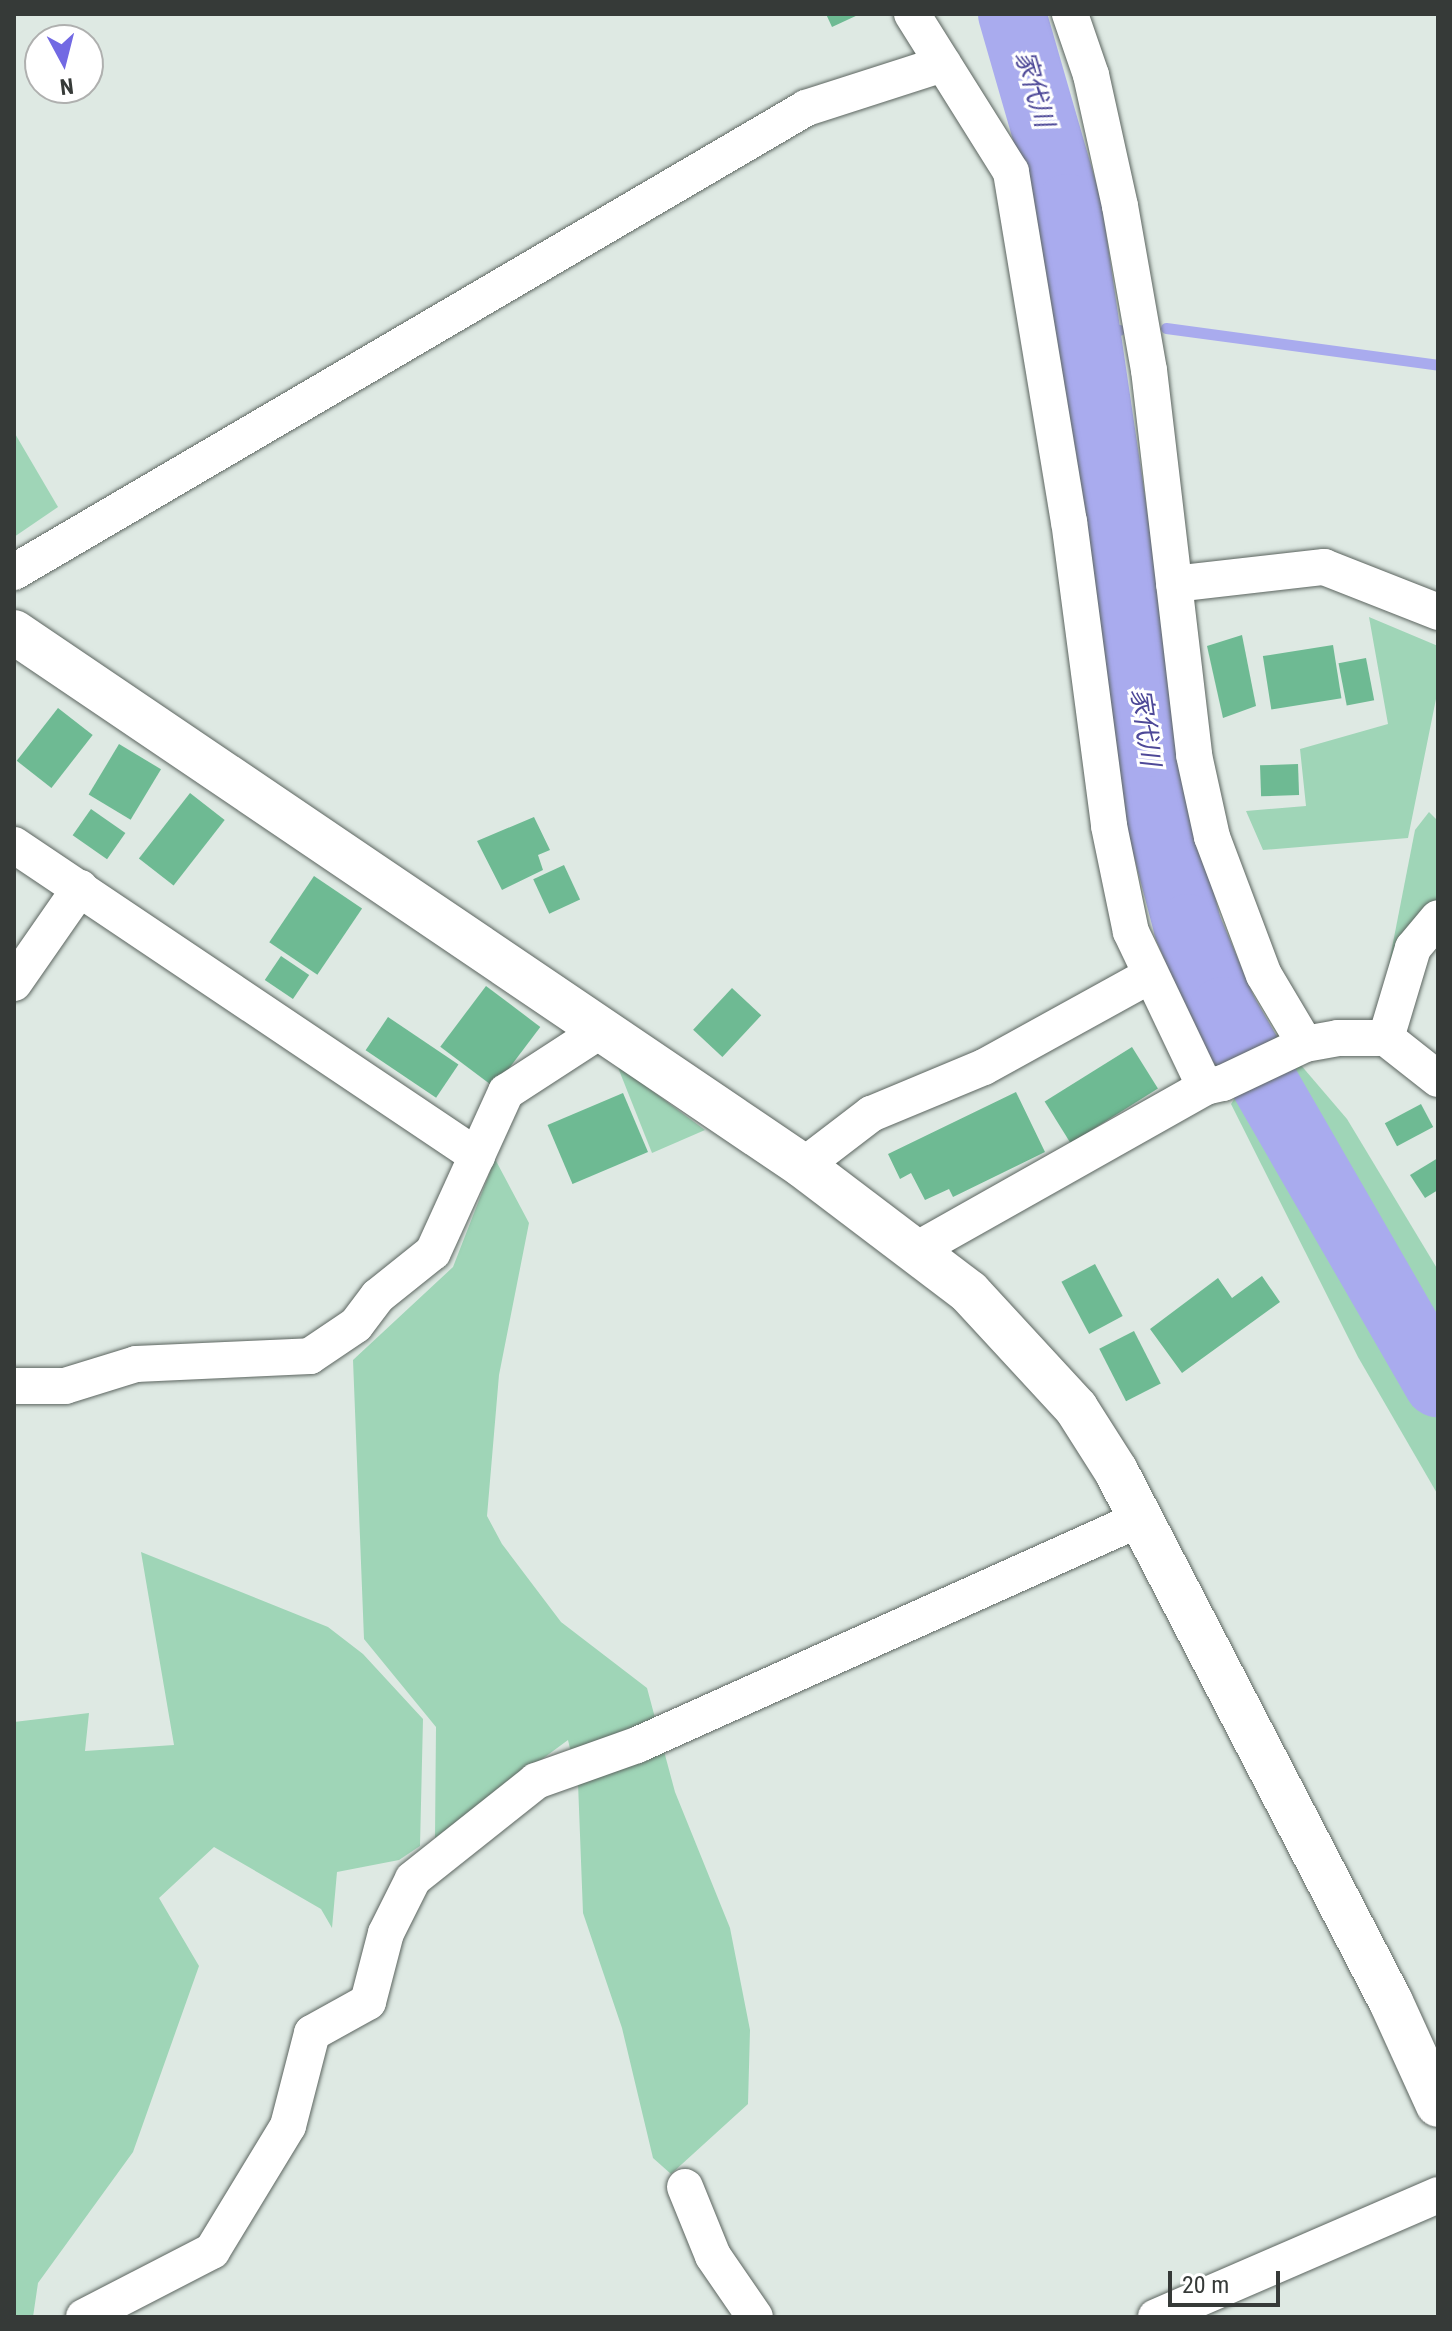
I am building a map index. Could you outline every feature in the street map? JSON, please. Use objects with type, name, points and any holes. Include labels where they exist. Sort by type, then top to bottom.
[{"type":"street","points":[[912,14],[1011,172],[1069,521],[1109,826],[1131,932],[1149,976],[1214,1085]]},
{"type":"street","points":[[1070,14],[1091,75],[1120,206],[1149,370],[1194,755],[1212,837],[1292,1050]]},
{"type":"street","points":[[14,572],[806,108],[943,64]]},
{"type":"street","points":[[1174,584],[1324,567],[1438,612]]},
{"type":"street","points":[[14,632],[803,1166],[918,1249],[969,1292],[1076,1408],[1142,1518],[1391,2002],[1438,2105]]},
{"type":"street","points":[[14,845],[477,1156]]},
{"type":"street","points":[[14,983],[80,888]]},
{"type":"street","points":[[1386,1038],[1413,948],[1438,918]]},
{"type":"street","points":[[803,1166],[871,1114],[984,1067],[1149,976]]},
{"type":"street","points":[[14,1386],[65,1386],[136,1364],[310,1356],[356,1325],[378,1296],[433,1252],[506,1092],[600,1031]]},
{"type":"street","points":[[918,1249],[1214,1085],[1292,1050],[1338,1038],[1386,1038],[1438,1079]]},
{"type":"street","points":[[84,2317],[212,2251],[288,2126],[312,2033],[368,2002],[386,1933],[413,1879],[536,1781],[637,1745],[1142,1518]]},
{"type":"street","points":[[685,2187],[713,2256],[755,2317]]},
{"type":"street","points":[[1156,2317],[1438,2195]]},
{"type":"green space","points":[[14,432],[58,507],[14,537]]},
{"type":"green space","points":[[1369,617],[1438,646],[1438,689],[1408,838],[1263,850],[1246,811],[1306,806],[1300,749],[1388,724]]},
{"type":"green space","points":[[1429,812],[1438,821],[1438,912],[1382,999],[1415,830]]},
{"type":"green space","points":[[1276,1036],[1347,1119],[1438,1270],[1438,1495],[1358,1357],[1231,1104]]},
{"type":"green space","points":[[617,1065],[705,1130],[652,1153]]},
{"type":"green space","points":[[495,1159],[529,1223],[499,1375],[487,1516],[502,1544],[561,1622],[647,1688],[675,1792],[730,1928],[750,2030],[748,2104],[671,2174],[653,2158],[622,2028],[583,1913],[578,1783],[568,1740],[435,1838],[436,1727],[364,1639],[353,1360],[453,1267]]},
{"type":"green space","points":[[141,1552],[328,1627],[363,1654],[423,1719],[420,1846],[399,1860],[337,1872],[332,1928],[321,1909],[214,1847],[159,1898],[199,1966],[133,2152],[38,2283],[33,2317],[14,2317],[14,1722],[89,1713],[85,1751],[174,1745]]},
{"type":"building","points":[[826,14],[860,14],[832,27]]},
{"type":"building","points":[[1242,635],[1256,706],[1223,718],[1207,646]]},
{"type":"building","points":[[1333,645],[1341,698],[1271,709],[1263,656]]},
{"type":"building","points":[[1366,658],[1374,700],[1347,706],[1339,663]]},
{"type":"building","points":[[58,708],[93,735],[51,788],[17,761]]},
{"type":"building","points":[[119,744],[161,769],[131,820],[89,795]]},
{"type":"building","points":[[1298,764],[1299,795],[1261,796],[1260,765]]},
{"type":"building","points":[[190,793],[225,820],[174,885],[139,858]]},
{"type":"building","points":[[91,809],[125,833],[107,859],[73,835]]},
{"type":"building","points":[[534,817],[550,850],[538,855],[543,870],[502,890],[477,841]]},
{"type":"building","points":[[564,865],[580,899],[549,914],[533,879]]},
{"type":"building","points":[[314,876],[362,908],[317,975],[269,942]]},
{"type":"building","points":[[281,956],[309,975],[293,999],[265,980]]},
{"type":"building","points":[[486,986],[540,1027],[495,1088],[440,1047]]},
{"type":"building","points":[[732,988],[761,1015],[722,1057],[693,1030]]},
{"type":"building","points":[[388,1017],[458,1065],[436,1098],[366,1050]]},
{"type":"building","points":[[1132,1047],[1158,1089],[1071,1143],[1045,1102]]},
{"type":"building","points":[[1016,1092],[1045,1152],[953,1197],[949,1189],[925,1200],[911,1173],[900,1179],[888,1154]]},
{"type":"building","points":[[623,1093],[648,1152],[573,1184],[548,1125]]},
{"type":"building","points":[[1421,1104],[1433,1127],[1397,1146],[1385,1123]]},
{"type":"building","points":[[1438,1158],[1438,1190],[1425,1198],[1410,1175]]},
{"type":"building","points":[[1095,1264],[1123,1316],[1089,1334],[1061,1282]]},
{"type":"building","points":[[1262,1276],[1280,1302],[1182,1373],[1150,1329],[1218,1278],[1232,1298]]},
{"type":"building","points":[[1134,1331],[1161,1384],[1126,1401],[1099,1349]]},
{"type":"waterway","name":"家代川","points":[[1012,14],[1068,208],[1157,810],[1188,928],[1223,1011],[1438,1383]]},
{"type":"waterway","points":[[1166,328],[1438,365]]},
{"type":"waterway","points":[[1091,336],[1119,330]]}]
